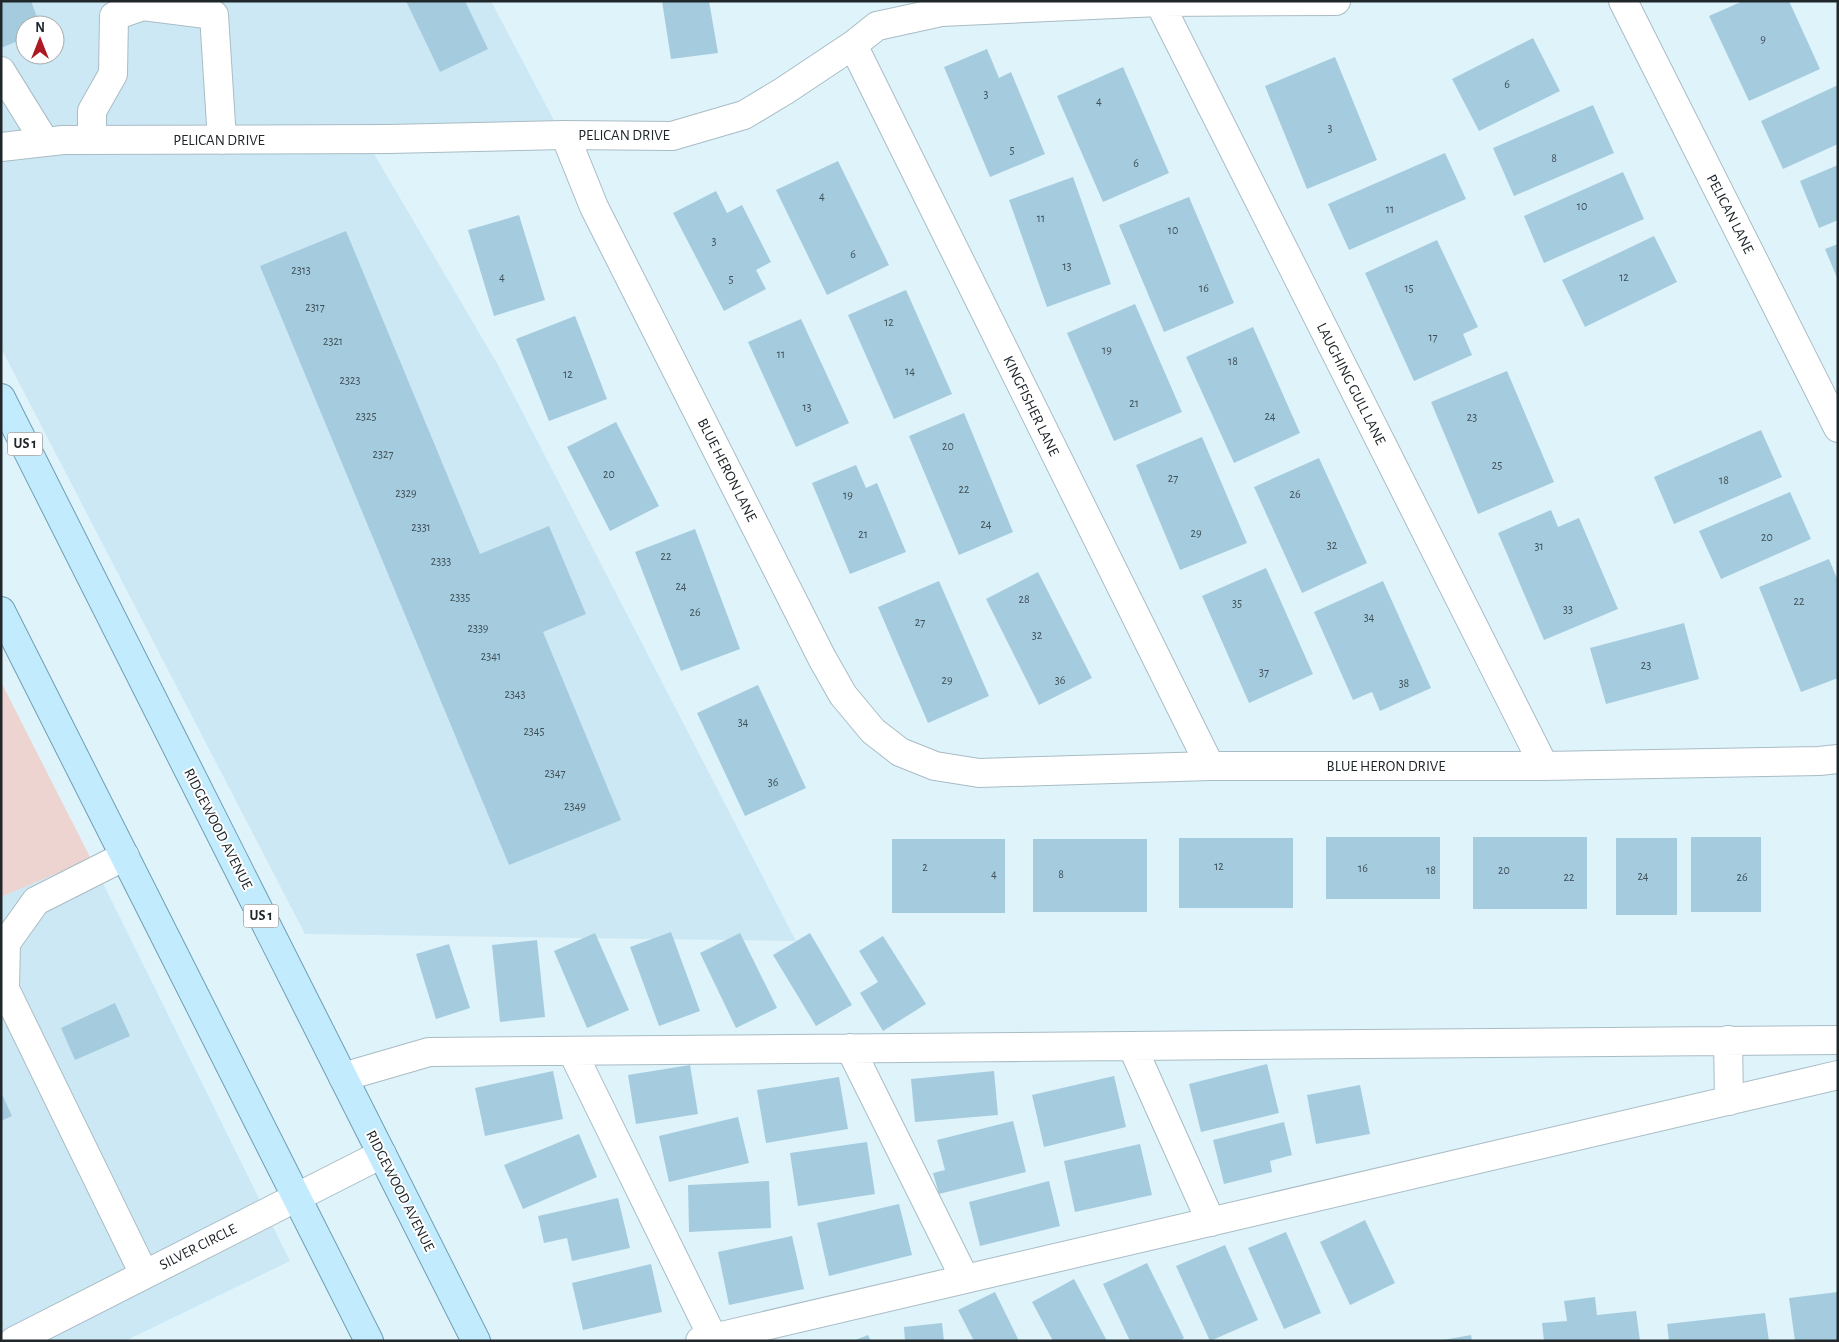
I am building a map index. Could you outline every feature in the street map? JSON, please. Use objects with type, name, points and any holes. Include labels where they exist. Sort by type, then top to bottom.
[{"type":"main road","name":"RIDGEWOOD AVENUE","points":[[1,398],[476,1341]]},
{"type":"main road","points":[[1,611],[369,1341]]},
{"type":"street","name":"PELICAN DRIVE","points":[[1,147],[63,140],[389,139],[566,135],[672,136],[744,115],[853,45],[877,26],[941,12],[1159,2],[1336,1]]},
{"type":"street","name":"PELICAN LANE","points":[[1623,1],[1838,428]]},
{"type":"street","name":"LAUGHING GULL LANE","points":[[1159,2],[1544,766]]},
{"type":"street","points":[[92,140],[92,110],[113,74],[114,16],[143,6],[214,15],[222,140]]},
{"type":"street","name":"KINGFISHER LANE","points":[[853,45],[1210,766]]},
{"type":"street","points":[[1,71],[45,142]]},
{"type":"street","name":"BLUE HERON LANE","points":[[566,135],[599,216],[817,649],[839,688],[873,731],[900,752],[935,766]]},
{"type":"street","name":"BLUE HERON DRIVE","points":[[935,766],[980,773],[1210,766],[1544,766],[1819,761],[1838,759]]},
{"type":"street","points":[[125,856],[36,900],[6,943],[4,989],[144,1274]]},
{"type":"street","points":[[1728,1040],[1729,1101]]},
{"type":"street","points":[[343,1077],[429,1052],[1838,1040]]},
{"type":"street","points":[[1132,1046],[1211,1222]]},
{"type":"street","points":[[850,1048],[964,1279]]},
{"type":"street","points":[[572,1050],[706,1339],[1838,1075]]},
{"type":"street","name":"SILVER CIRCLE","points":[[14,1341],[382,1154]]},
{"type":"shaded area","points":[[1,1],[491,1],[558,128],[363,135],[498,365],[796,941],[305,934],[1,348]]},
{"type":"shaded area","points":[[1,682],[91,859],[1,897]]},
{"type":"shaded area","points":[[91,859],[290,1261],[125,1341],[1,1341],[1,897]]},
{"type":"building","points":[[1,1],[31,1],[36,15],[15,15],[15,42],[1,48]]},
{"type":"building","points":[[406,1],[465,1],[488,49],[440,72]]},
{"type":"building","points":[[662,1],[709,1],[718,53],[671,59]]},
{"type":"building","points":[[1743,1],[1789,1],[1820,69],[1749,101],[1709,16]]},
{"type":"building","points":[[1533,38],[1560,91],[1479,131],[1452,79]]},
{"type":"building","points":[[987,49],[999,78],[1011,72],[1045,154],[990,177],[944,67]]},
{"type":"building","points":[[1335,57],[1377,160],[1307,189],[1265,86]]},
{"type":"building","points":[[1123,67],[1169,173],[1103,202],[1057,96]]},
{"type":"building","points":[[1838,85],[1838,144],[1783,169],[1761,121]]},
{"type":"building","points":[[1593,105],[1614,153],[1514,196],[1493,148]]},
{"type":"building","points":[[1445,153],[1466,199],[1349,250],[1328,204]]},
{"type":"building","points":[[838,161],[889,265],[827,295],[776,190]]},
{"type":"building","points":[[1838,165],[1838,220],[1819,228],[1800,181]]},
{"type":"building","points":[[1623,172],[1644,219],[1544,263],[1524,216]]},
{"type":"building","points":[[1073,177],[1111,284],[1047,307],[1009,200]]},
{"type":"building","points":[[716,191],[727,213],[742,205],[771,262],[756,270],[766,289],[724,311],[673,213]]},
{"type":"building","points":[[1189,197],[1234,303],[1164,332],[1119,225]]},
{"type":"building","points":[[519,215],[545,300],[494,316],[468,230]]},
{"type":"building","points":[[346,231],[480,554],[549,526],[586,614],[543,632],[621,820],[509,865],[260,266]]},
{"type":"building","points":[[1654,236],[1677,282],[1585,327],[1562,280]]},
{"type":"building","points":[[1437,240],[1478,327],[1463,334],[1472,355],[1414,381],[1365,273]]},
{"type":"building","points":[[1838,244],[1838,280],[1825,249]]},
{"type":"building","points":[[906,290],[952,394],[894,419],[848,315]]},
{"type":"building","points":[[1135,304],[1182,412],[1114,441],[1067,333]]},
{"type":"building","points":[[575,316],[607,399],[549,421],[516,339]]},
{"type":"building","points":[[801,319],[849,423],[796,447],[748,342]]},
{"type":"building","points":[[1253,327],[1300,433],[1234,463],[1186,357]]},
{"type":"building","points":[[1507,371],[1554,482],[1478,514],[1431,402]]},
{"type":"building","points":[[964,413],[1013,532],[959,555],[909,436]]},
{"type":"building","points":[[616,422],[659,506],[610,531],[567,447]]},
{"type":"building","points":[[1761,430],[1782,477],[1674,524],[1654,477]]},
{"type":"building","points":[[1202,437],[1247,543],[1180,570],[1136,465]]},
{"type":"building","points":[[1319,458],[1367,563],[1302,593],[1254,487]]},
{"type":"building","points":[[856,465],[866,488],[877,483],[906,552],[850,574],[812,483]]},
{"type":"building","points":[[1790,492],[1811,539],[1721,579],[1699,531]]},
{"type":"building","points":[[1551,510],[1558,527],[1579,518],[1618,609],[1544,640],[1498,533]]},
{"type":"building","points":[[695,529],[740,649],[681,671],[635,552]]},
{"type":"building","points":[[1829,559],[1838,581],[1838,678],[1801,692],[1759,587]]},
{"type":"building","points":[[1266,568],[1313,674],[1249,703],[1202,596]]},
{"type":"building","points":[[1038,572],[1092,678],[1039,705],[986,599]]},
{"type":"building","points":[[939,581],[989,696],[928,723],[878,607]]},
{"type":"building","points":[[1383,581],[1431,688],[1380,711],[1372,692],[1353,700],[1314,612]]},
{"type":"building","points":[[1684,623],[1699,679],[1606,704],[1590,648]]},
{"type":"building","points":[[758,685],[806,788],[745,816],[697,713]]},
{"type":"building","points":[[1326,837],[1440,837],[1440,899],[1326,899]]},
{"type":"building","points":[[1473,837],[1587,837],[1587,909],[1473,909]]},
{"type":"building","points":[[1691,837],[1761,837],[1761,912],[1691,912]]},
{"type":"building","points":[[1179,838],[1293,838],[1293,908],[1179,908]]},
{"type":"building","points":[[1616,838],[1677,838],[1677,915],[1616,915]]},
{"type":"building","points":[[892,839],[1005,839],[1005,913],[892,913]]},
{"type":"building","points":[[1033,839],[1147,839],[1147,912],[1033,912]]},
{"type":"building","points":[[671,932],[700,1011],[659,1026],[630,947]]},
{"type":"building","points":[[595,933],[629,1010],[587,1028],[554,951]]},
{"type":"building","points":[[740,933],[777,1008],[736,1028],[700,953]]},
{"type":"building","points":[[810,933],[852,1005],[816,1026],[773,955]]},
{"type":"building","points":[[883,936],[926,1004],[883,1031],[860,993],[878,982],[859,951]]},
{"type":"building","points":[[537,940],[545,1017],[500,1022],[492,945]]},
{"type":"building","points":[[449,944],[470,1008],[436,1019],[416,954]]},
{"type":"building","points":[[115,1003],[130,1036],[75,1060],[61,1028]]},
{"type":"building","points":[[1267,1064],[1279,1113],[1201,1132],[1189,1084]]},
{"type":"building","points":[[690,1065],[698,1114],[636,1124],[628,1075]]},
{"type":"building","points":[[553,1071],[563,1119],[485,1136],[475,1088]]},
{"type":"building","points":[[994,1071],[998,1115],[915,1122],[911,1079]]},
{"type":"building","points":[[1114,1076],[1126,1127],[1044,1147],[1032,1095]]},
{"type":"building","points":[[839,1077],[848,1129],[766,1143],[757,1090]]},
{"type":"building","points":[[1360,1085],[1370,1134],[1316,1144],[1307,1095]]},
{"type":"building","points":[[1,1092],[12,1116],[1,1121]]},
{"type":"building","points":[[738,1117],[749,1163],[669,1182],[659,1136]]},
{"type":"building","points":[[1013,1121],[1026,1172],[939,1194],[933,1173],[945,1170],[937,1140]]},
{"type":"building","points":[[1284,1122],[1292,1155],[1270,1161],[1272,1172],[1224,1184],[1213,1140]]},
{"type":"building","points":[[579,1134],[597,1177],[523,1209],[504,1165]]},
{"type":"building","points":[[867,1142],[875,1194],[798,1206],[790,1153]]},
{"type":"building","points":[[1140,1144],[1152,1195],[1075,1212],[1064,1161]]},
{"type":"building","points":[[769,1181],[771,1228],[689,1232],[688,1185]]},
{"type":"building","points":[[1049,1181],[1060,1226],[980,1246],[969,1202]]},
{"type":"building","points":[[618,1198],[630,1248],[572,1261],[567,1238],[544,1243],[538,1216]]},
{"type":"building","points":[[899,1204],[912,1255],[829,1276],[817,1223]]},
{"type":"building","points":[[1365,1220],[1395,1283],[1350,1305],[1320,1242]]},
{"type":"building","points":[[1286,1232],[1321,1313],[1284,1329],[1248,1248]]},
{"type":"building","points":[[792,1236],[804,1289],[729,1305],[718,1252]]},
{"type":"building","points":[[1225,1245],[1258,1320],[1210,1341],[1176,1266]]},
{"type":"building","points":[[1147,1263],[1184,1338],[1179,1341],[1130,1341],[1103,1284]]},
{"type":"building","points":[[651,1264],[662,1312],[583,1330],[572,1283]]},
{"type":"building","points":[[1074,1279],[1107,1341],[1053,1341],[1032,1302]]},
{"type":"building","points":[[995,1292],[1019,1341],[974,1341],[958,1310]]},
{"type":"building","points":[[1838,1292],[1838,1341],[1795,1341],[1789,1298]]},
{"type":"building","points":[[1595,1297],[1597,1315],[1636,1311],[1640,1341],[1544,1341],[1542,1323],[1567,1321],[1564,1301]]},
{"type":"building","points":[[1765,1313],[1769,1341],[1669,1341],[1667,1324]]},
{"type":"building","points":[[942,1323],[944,1341],[905,1341],[904,1327]]},
{"type":"building","points":[[868,1335],[871,1341],[853,1341]]},
{"type":"building","points":[[1471,1335],[1472,1341],[1443,1341],[1443,1340]]}]
